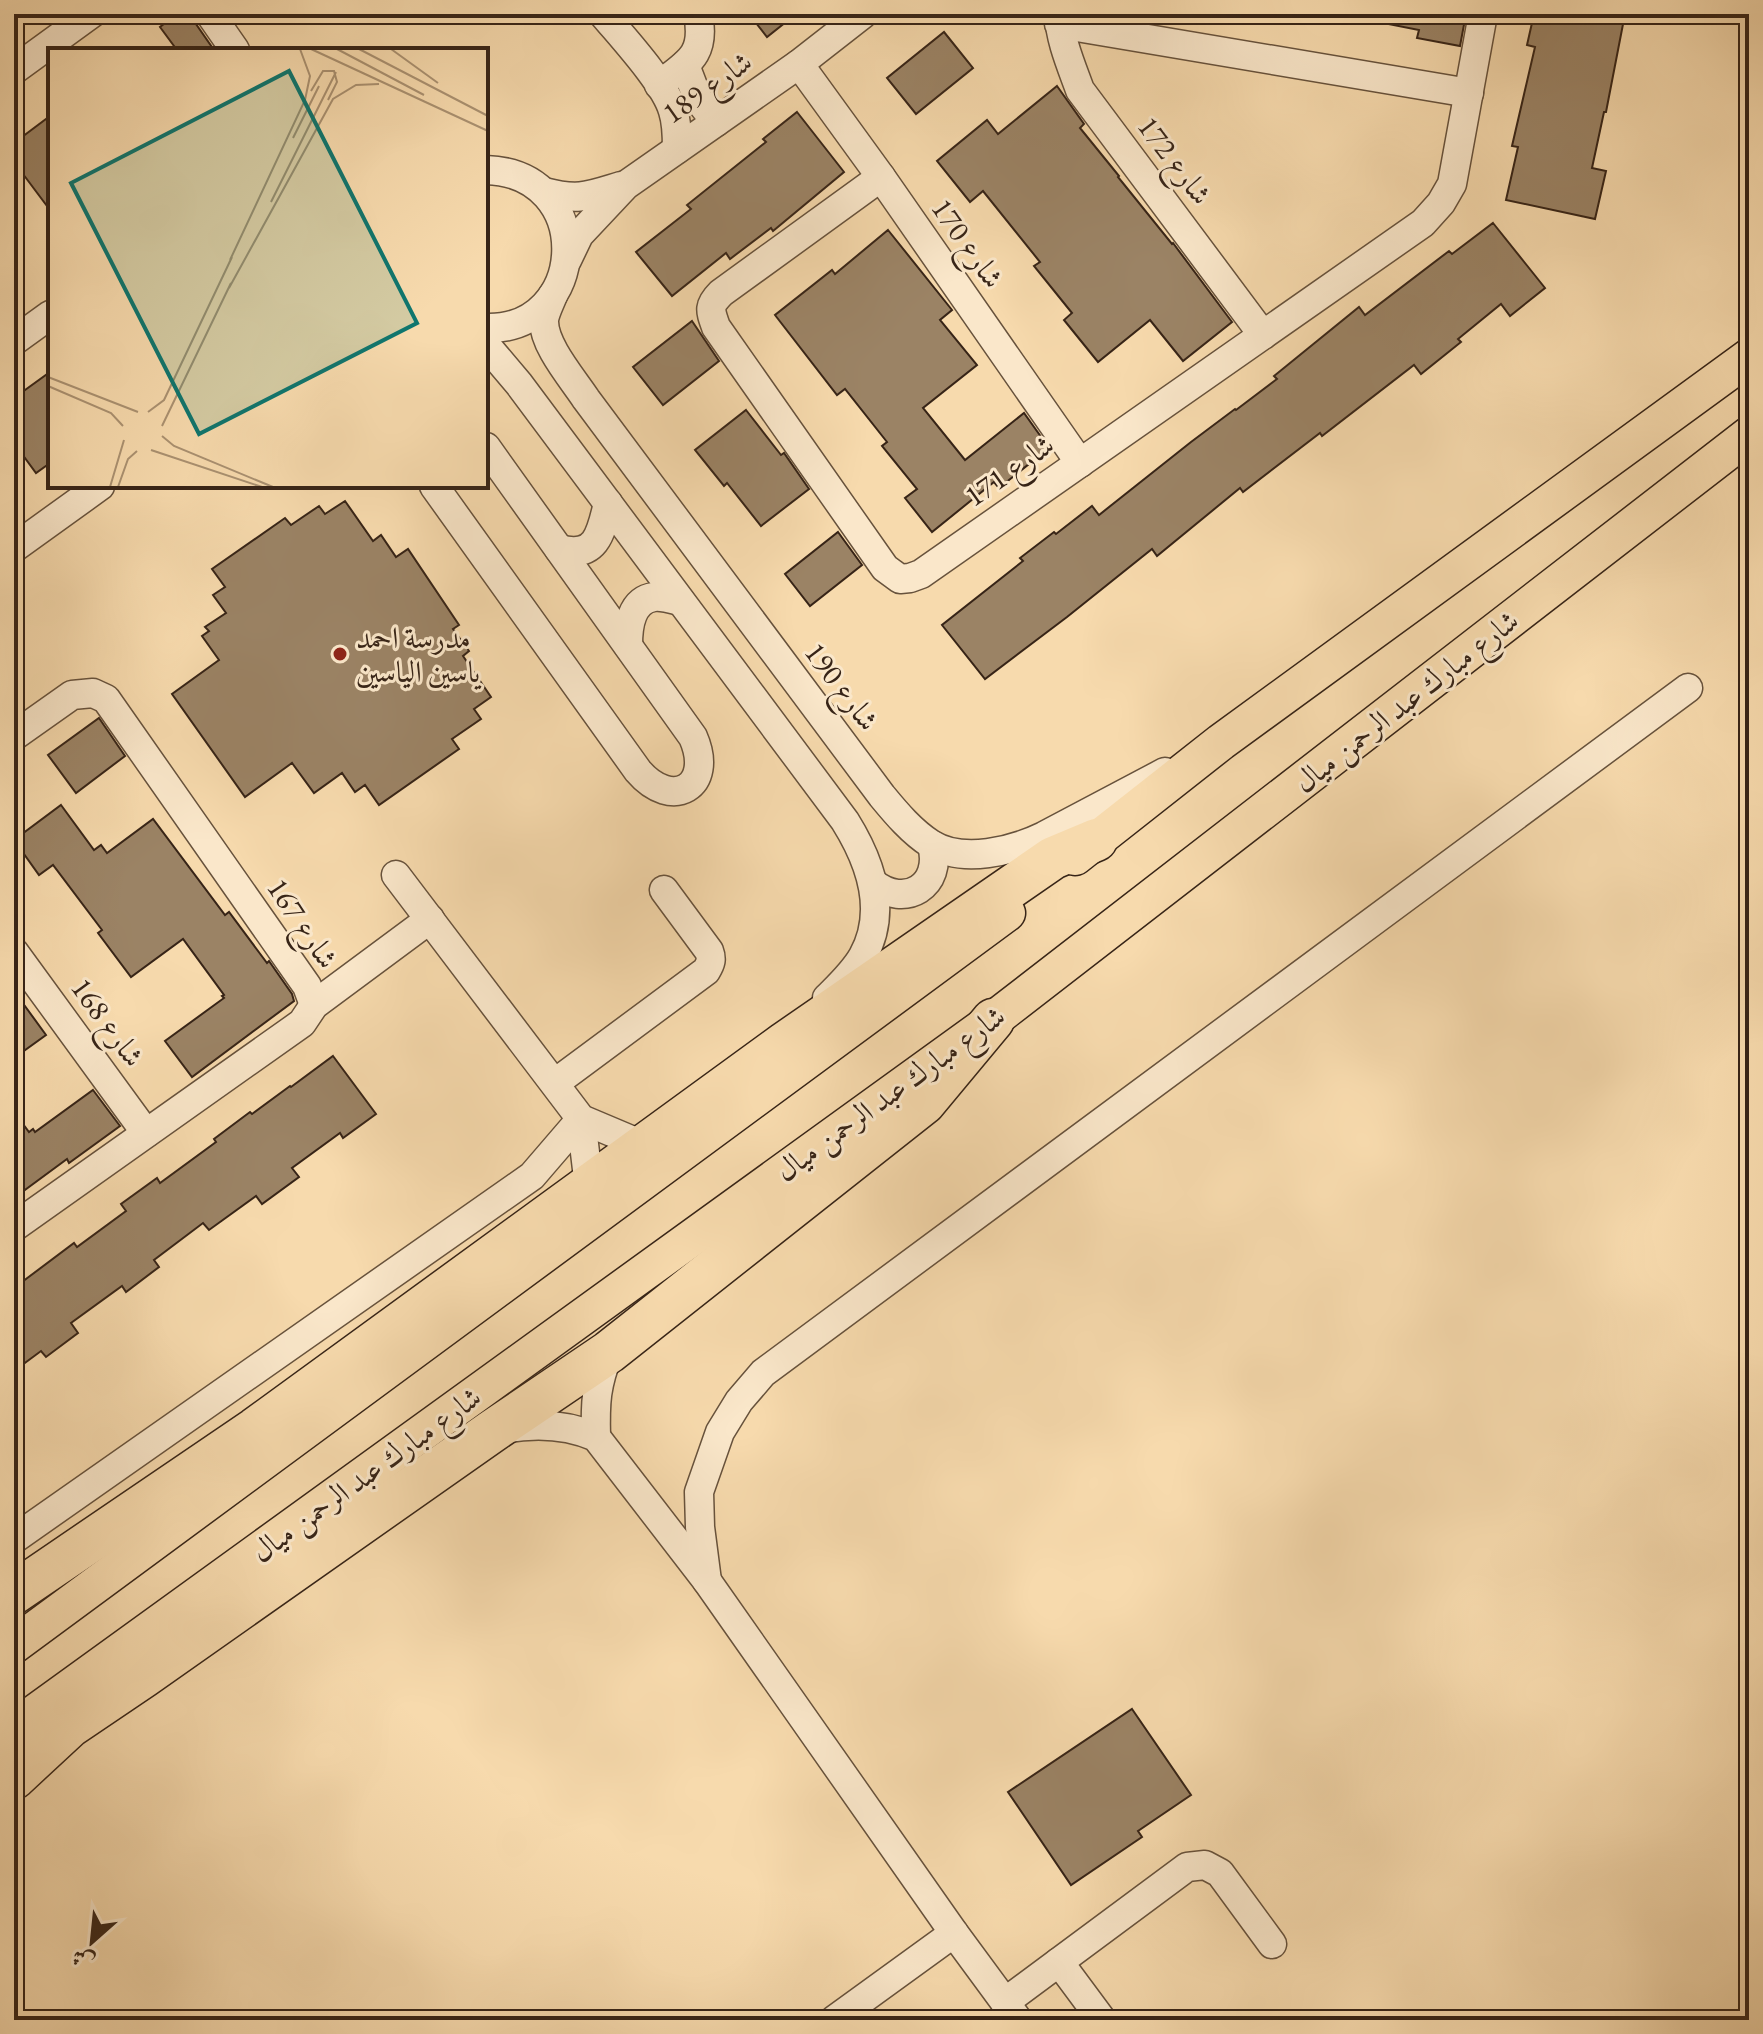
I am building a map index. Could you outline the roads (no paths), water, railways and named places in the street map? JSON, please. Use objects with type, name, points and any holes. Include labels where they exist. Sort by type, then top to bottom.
[{"type":"highway","points":[[14,1593],[255,1429],[785,1043],[1053,858],[1096,840]]},
{"type":"highway","points":[[21,1758],[144,1676],[609,1352],[924,1103],[993,1020]]},
{"type":"main road","points":[[14,1645],[1004,916],[1221,742],[1749,357]]},
{"type":"main road","name":"شارع مبارك عبد الرحمن ميال","points":[[21,1758],[993,1020],[1749,435]]},
{"type":"street","points":[[14,70],[91,14]]},
{"type":"street","points":[[210,14],[234,48]]},
{"type":"street","points":[[603,14],[659,85],[673,110],[677,149]]},
{"type":"street","points":[[659,85],[685,65],[698,49],[701,34],[698,14]]},
{"type":"street","name":"شارع 189","points":[[567,260],[579,235],[626,185],[799,64],[863,14]]},
{"type":"street","name":"شارع 171","points":[[881,177],[721,293],[710,309],[725,340],[885,568],[900,579],[921,574],[1423,223],[1441,203],[1452,184],[1483,14]]},
{"type":"street","points":[[1059,19],[1469,93]]},
{"type":"street","name":"شارع 172","points":[[1059,19],[1066,52],[1080,90],[1263,335]]},
{"type":"street","name":"شارع 170","points":[[799,64],[1080,463]]},
{"type":"street","points":[[685,65],[698,99],[716,122]]},
{"type":"street","points":[[488,170],[501,170],[524,178],[544,192],[558,212],[566,235],[567,260]]},
{"type":"street","name":"شارع 189","points":[[544,192],[563,197],[584,197],[626,185]]},
{"type":"street","name":"شارع 190","points":[[567,260],[544,319],[556,354],[661,502],[882,796],[932,845]]},
{"type":"street","points":[[488,328],[514,324],[536,313],[553,295]]},
{"type":"street","points":[[14,341],[48,316]]},
{"type":"street","points":[[488,347],[519,384],[845,821],[862,851],[873,883],[875,902],[871,939],[852,971],[785,1043]]},
{"type":"street","points":[[435,488],[647,782],[669,791],[689,786],[698,775],[700,761],[693,737],[488,450]]},
{"type":"street","points":[[14,548],[97,488]]},
{"type":"street","points":[[559,549],[574,553],[585,550],[596,540],[608,503]]},
{"type":"street","points":[[628,645],[628,628],[639,604],[652,597],[680,601]]},
{"type":"street","points":[[707,1581],[699,1492],[720,1432],[739,1401],[763,1373],[1688,688]]},
{"type":"street","name":"شارع 167","points":[[14,736],[72,695],[93,693],[106,699],[307,986],[314,1005],[302,1023],[14,1227]]},
{"type":"street","points":[[932,845],[980,854],[1027,844],[1221,742]]},
{"type":"street","points":[[873,883],[892,894],[914,892],[930,878],[935,868],[932,845]]},
{"type":"street","points":[[396,875],[581,1119],[589,1186]]},
{"type":"street","points":[[555,1083],[706,971],[710,964],[709,951],[664,890]]},
{"type":"street","points":[[314,1005],[430,919]]},
{"type":"street","name":"شارع 168","points":[[14,952],[146,1133]]},
{"type":"street","points":[[581,1119],[645,1146]]},
{"type":"street","points":[[14,1539],[532,1176],[581,1119]]},
{"type":"street","points":[[596,1437],[595,1407],[599,1378],[609,1352]]},
{"type":"street","points":[[491,1432],[522,1425],[557,1426],[596,1437],[707,1581],[1012,2011],[1059,1962],[1187,1867],[1205,1865],[1220,1873],[1272,1944]]},
{"type":"street","points":[[834,2020],[954,1933]]},
{"type":"street","points":[[1059,1962],[1102,2020]]},
{"type":"place","name":"مدرسة احمد ياسين الياسين","points":[[340,654]]}]
